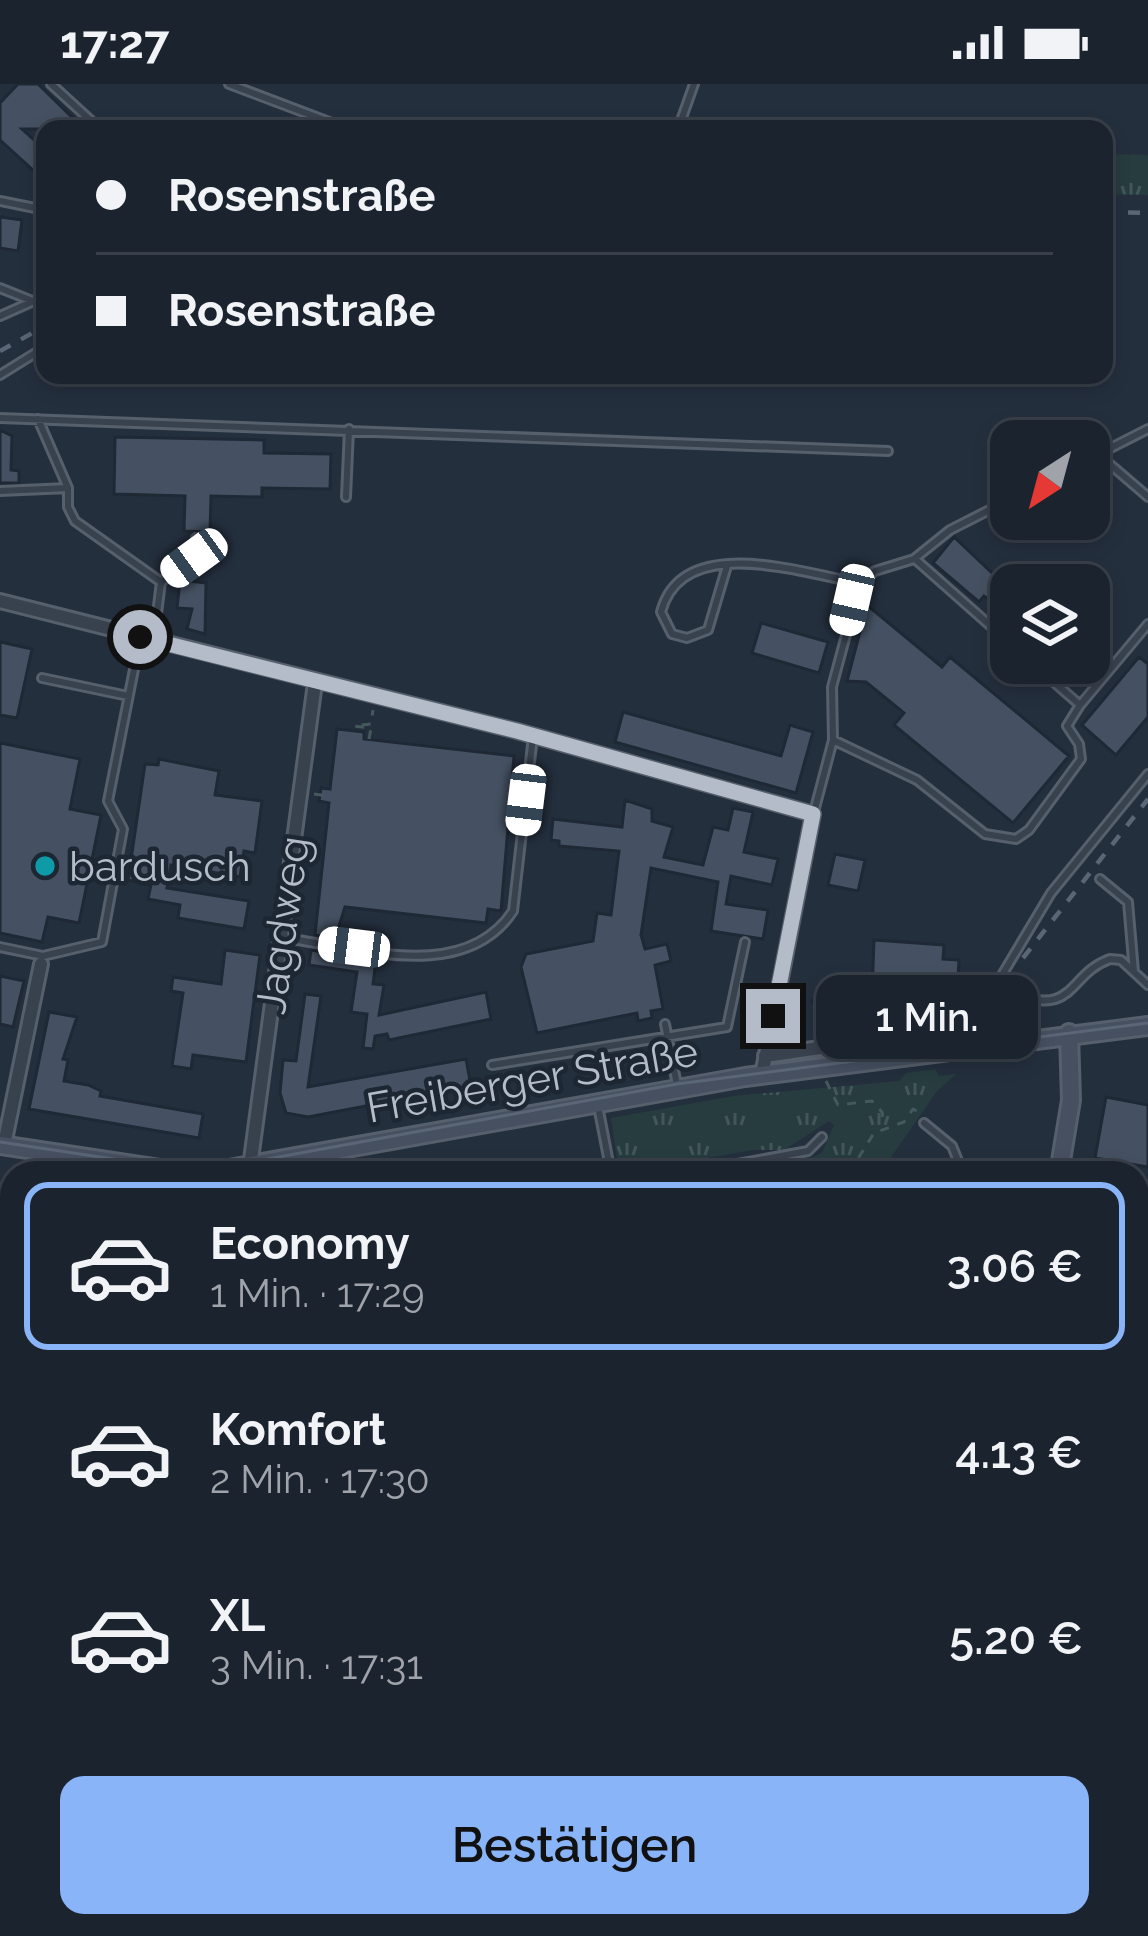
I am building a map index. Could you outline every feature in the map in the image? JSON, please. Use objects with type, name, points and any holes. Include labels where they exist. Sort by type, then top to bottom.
[{"type":"street","points":[[0,601],[533,736],[813,814],[763,1066],[895,1037],[904,1029]]},
{"type":"street","name":"Jagdweg","points":[[251,1161],[315,683]]},
{"type":"street","points":[[2,1145],[42,960]]},
{"type":"street","name":"Freiberger Straße","points":[[278,1161],[678,1088],[763,1066],[826,1066],[1148,1026]]},
{"type":"street","points":[[1061,1161],[1071,1100],[1069,1033]]},
{"type":"street","name":"Freiberger Straße","points":[[2,1145],[107,1161]]},
{"type":"lane","points":[[51,84],[90,120]]},
{"type":"lane","points":[[229,84],[324,120]]},
{"type":"lane","points":[[681,120],[694,84]]},
{"type":"lane","points":[[0,201],[36,208]]},
{"type":"lane","points":[[0,288],[32,301]]},
{"type":"lane","points":[[0,316],[36,299]]},
{"type":"lane","points":[[0,376],[36,353]]},
{"type":"lane","points":[[0,418],[888,451]]},
{"type":"lane","points":[[38,418],[68,488],[68,508],[75,521],[161,582]]},
{"type":"lane","points":[[346,496],[349,429]]},
{"type":"lane","points":[[1110,448],[1148,429]]},
{"type":"lane","points":[[1110,463],[1148,496]]},
{"type":"lane","points":[[0,491],[53,493],[68,488]]},
{"type":"lane","points":[[813,814],[832,740],[832,687],[860,584],[875,571],[914,559],[950,530],[990,510]]},
{"type":"lane","points":[[0,947],[42,960],[102,942],[122,829],[108,801],[128,696],[161,582],[194,558],[196,538]]},
{"type":"lane","points":[[914,559],[990,626]]},
{"type":"lane","points":[[727,566],[707,630],[687,638],[672,634],[661,612],[667,590],[694,570],[727,566],[747,564],[860,584]]},
{"type":"lane","points":[[832,740],[917,780],[985,834],[1002,841],[1029,830],[1081,759],[1079,743],[1067,726],[1148,624]]},
{"type":"lane","points":[[42,678],[128,696]]},
{"type":"lane","points":[[1056,684],[1080,705]]},
{"type":"lane","points":[[281,937],[439,957],[493,932],[513,910],[533,736]]},
{"type":"lane","points":[[1148,774],[1051,893],[1002,975],[1015,994],[1052,1000],[1072,992],[1099,962],[1121,960],[1148,986]]},
{"type":"lane","points":[[1100,879],[1128,902],[1134,972]]},
{"type":"lane","points":[[492,1065],[728,1027],[745,942]]},
{"type":"lane","points":[[665,1024],[678,1088]]},
{"type":"lane","points":[[598,1103],[608,1161]]},
{"type":"lane","points":[[924,1123],[952,1146],[958,1161]]},
{"type":"lane","points":[[751,1161],[808,1150],[822,1137]]},
{"type":"path","points":[[369,739],[371,728],[354,726],[371,724],[375,697]]},
{"type":"path","points":[[320,794],[329,796]]},
{"type":"path","points":[[826,1066],[826,1088],[838,1105],[872,1101],[882,1112],[884,1127]]},
{"type":"path","points":[[856,1161],[884,1127],[904,1121],[917,1109]]},
{"type":"green space","points":[[1113,154],[1148,155],[1148,195],[1113,194]]},
{"type":"green space","points":[[935,1069],[939,1076],[956,1074],[937,1091],[888,1161],[803,1161],[822,1153],[834,1125],[829,1121],[784,1150],[689,1161],[617,1161],[611,1118],[734,1096],[899,1081],[906,1073]]},
{"type":"building","points":[[18,84],[38,84],[75,120],[36,120],[36,129],[22,129],[36,142],[36,173],[0,140],[0,103]]},
{"type":"building","points":[[0,217],[22,220],[18,251],[0,248]]},
{"type":"building","points":[[0,430],[12,436],[11,470],[19,471],[19,483],[0,483]]},
{"type":"building","points":[[115,437],[264,440],[264,453],[331,454],[330,489],[262,488],[262,497],[211,496],[210,532],[184,531],[185,496],[114,494]]},
{"type":"building","points":[[954,537],[990,571],[990,601],[984,596],[979,602],[933,563]]},
{"type":"building","points":[[180,580],[206,583],[205,634],[187,629],[192,609],[177,608]]},
{"type":"building","points":[[867,605],[942,667],[950,657],[1069,756],[1013,823],[894,725],[904,713],[866,682],[847,681]]},
{"type":"building","points":[[761,623],[828,642],[819,673],[752,653]]},
{"type":"building","points":[[0,642],[32,649],[17,718],[0,715]]},
{"type":"building","points":[[1139,657],[1148,664],[1148,717],[1116,755],[1082,725]]},
{"type":"building","points":[[623,712],[781,756],[790,725],[813,732],[796,793],[615,742]]},
{"type":"building","points":[[337,729],[364,732],[364,739],[514,756],[501,911],[488,909],[486,923],[345,907],[335,939],[315,935],[329,803],[319,801],[321,788],[330,789]]},
{"type":"building","name":"bardusch","points":[[0,743],[80,759],[70,809],[101,815],[79,923],[48,917],[42,942],[0,933]]},
{"type":"building","points":[[159,759],[219,771],[215,795],[262,801],[255,853],[244,851],[240,877],[171,865],[167,888],[249,901],[244,929],[178,918],[180,905],[148,899],[151,885],[128,880],[145,764],[158,765]]},
{"type":"building","points":[[625,800],[652,809],[652,821],[673,827],[664,857],[703,865],[713,827],[728,830],[733,808],[753,812],[744,852],[778,859],[772,885],[731,876],[726,904],[768,910],[763,939],[711,931],[718,882],[651,868],[641,935],[645,949],[667,944],[671,961],[655,965],[663,1009],[638,1021],[637,1013],[537,1033],[521,967],[526,954],[593,941],[597,913],[611,915],[619,851],[559,846],[559,841],[551,840],[553,819],[622,827]]},
{"type":"building","points":[[835,854],[865,860],[858,891],[828,885]]},
{"type":"building","points":[[874,940],[944,945],[943,959],[959,960],[958,977],[942,976],[928,1016],[912,1007],[890,1027],[877,1029],[869,996],[841,1027],[812,1001],[833,977],[855,998],[872,994]]},
{"type":"building","points":[[225,950],[260,955],[246,1062],[193,1055],[191,1069],[172,1066],[183,993],[171,991],[173,977],[221,984]]},
{"type":"building","points":[[311,950],[376,961],[373,984],[384,985],[379,1015],[486,992],[491,1019],[389,1040],[387,1034],[375,1036],[373,1049],[363,1048],[367,1014],[351,1012],[357,972],[309,965]]},
{"type":"building","points":[[0,976],[24,981],[13,1027],[0,1024]]},
{"type":"building","points":[[305,994],[321,996],[308,1087],[466,1059],[471,1086],[308,1117],[286,1113],[280,1093],[283,1060],[296,1061]]},
{"type":"building","points":[[49,1012],[77,1017],[63,1059],[68,1060],[64,1081],[88,1085],[101,1091],[100,1096],[203,1114],[199,1138],[29,1109]]},
{"type":"building","points":[[1106,1097],[1148,1105],[1148,1161],[1095,1158]]},
{"type":"tram line","points":[[257,1161],[677,1084],[1148,1023]]},
{"type":"tram line","points":[[0,1142],[126,1161]]},
{"type":"railway","points":[[1113,212],[1148,213]]},
{"type":"railway","points":[[0,351],[36,331]]},
{"type":"railway","points":[[1023,958],[1148,799]]},
{"type":"place","name":"bardusch","points":[[45,866]]},
{"type":"route","points":[[140,637],[517,731],[813,814],[773,1016]]}]
